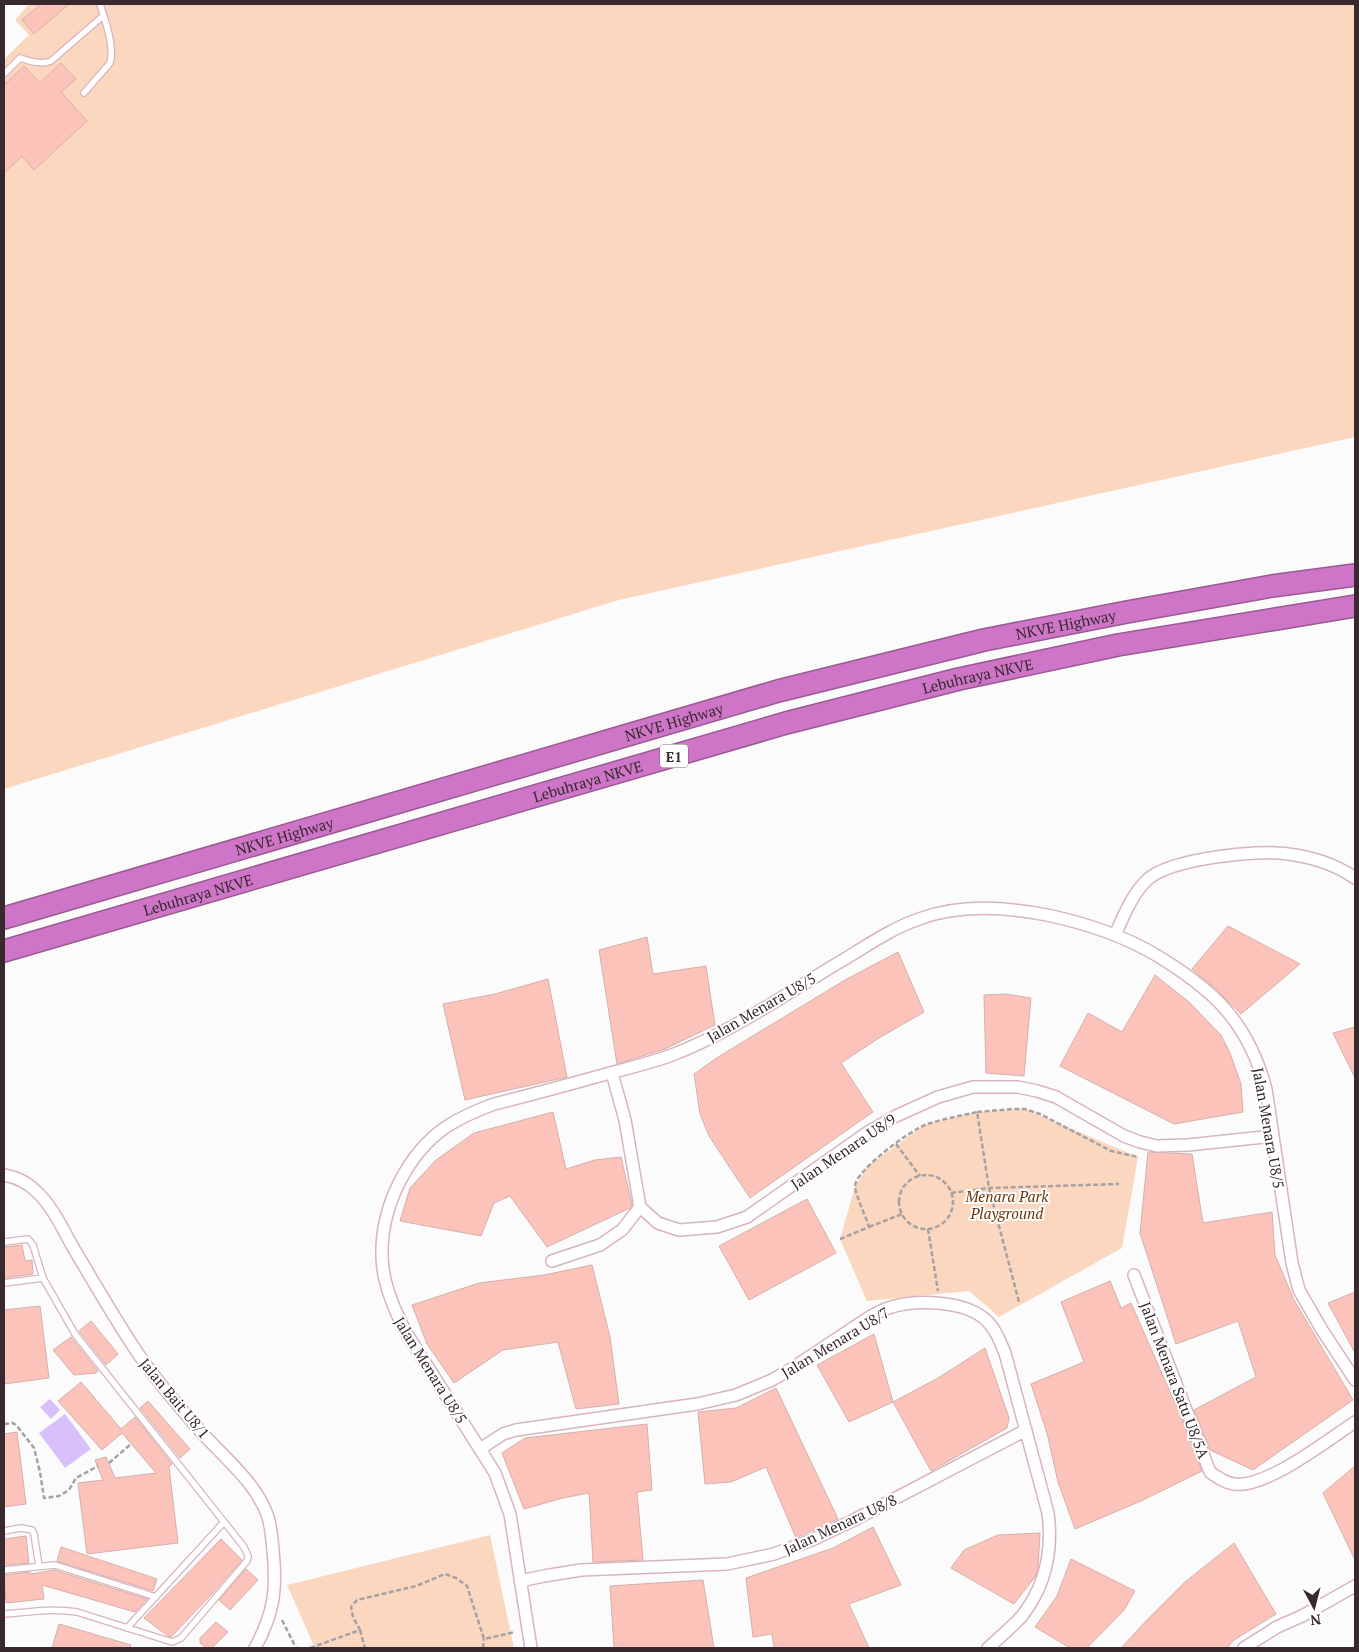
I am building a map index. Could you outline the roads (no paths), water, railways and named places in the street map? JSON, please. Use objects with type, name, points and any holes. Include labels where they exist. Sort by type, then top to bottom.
[{"type":"highway","name":"NKVE Highway","points":[[4,918],[787,689],[984,640],[1272,586],[1355,575]]},
{"type":"highway","name":"Lebuhraya NKVE","points":[[4,951],[786,723],[959,679],[1118,645],[1355,606]]},
{"type":"street","points":[[1116,934],[1127,908],[1137,892],[1152,876],[1172,866],[1236,855],[1286,853],[1332,865],[1355,878]]},
{"type":"street","name":"Jalan Menara U8/5","points":[[531,1648],[510,1514],[495,1473],[407,1334],[396,1314],[384,1277],[383,1236],[388,1211],[404,1174],[431,1139],[447,1127],[477,1111],[494,1104],[672,1055],[724,1031],[887,933],[919,918],[976,908],[1018,909],[1069,920],[1116,934],[1146,949],[1185,973],[1214,998],[1236,1022],[1256,1057],[1262,1075],[1292,1263],[1299,1290],[1322,1330],[1355,1380]]},
{"type":"street","points":[[552,1261],[600,1245],[622,1230],[640,1207],[625,1120],[612,1073]]},
{"type":"street","name":"Jalan Menara U8/9","points":[[640,1207],[658,1223],[679,1230],[716,1227],[747,1217],[868,1132],[896,1116],[938,1097],[973,1087],[1018,1087],[1056,1097],[1124,1136],[1157,1146],[1188,1145],[1272,1136]]},
{"type":"street","name":"Jalan Bait U8/1","points":[[4,1175],[27,1183],[38,1192],[50,1208],[133,1346],[157,1380],[203,1434],[233,1465],[258,1496],[268,1516],[275,1571],[274,1602],[263,1634],[255,1648]]},
{"type":"street","name":"Jalan Menara Satu U8/5A","points":[[1134,1275],[1210,1472],[1222,1480],[1233,1484],[1247,1484],[1272,1476],[1355,1422]]},
{"type":"street","name":"Jalan Menara U8/7","points":[[480,1448],[502,1434],[516,1430],[697,1404],[736,1395],[772,1380],[871,1316],[887,1308],[904,1304],[940,1303],[974,1312],[987,1321],[997,1334],[1004,1353],[1048,1513],[1051,1533],[1050,1552],[1046,1569],[1032,1600],[1021,1617],[988,1648]]},
{"type":"street","name":"Jalan Menara U8/8","points":[[520,1581],[581,1570],[726,1564],[774,1554],[812,1540],[852,1521],[1026,1430]]},
{"type":"street","points":[[1244,1648],[1277,1627],[1302,1616],[1355,1586]]},
{"type":"lane","points":[[84,93],[110,63],[112,58],[100,4]]},
{"type":"lane","points":[[4,74],[20,58],[37,63],[51,61],[103,16]]},
{"type":"lane","points":[[4,1242],[28,1240],[33,1245],[43,1278],[75,1334],[244,1547],[248,1556],[247,1561],[181,1638],[172,1642],[77,1612],[54,1609],[4,1614]]},
{"type":"lane","points":[[4,1283],[43,1278]]},
{"type":"lane","points":[[127,1628],[224,1522]]},
{"type":"lane","points":[[4,1531],[21,1528],[32,1530],[40,1566]]},
{"type":"lane","points":[[4,1570],[55,1565],[156,1596]]},
{"type":"park label","name":"Menara Park Playground","points":[[1007,1204]]}]
